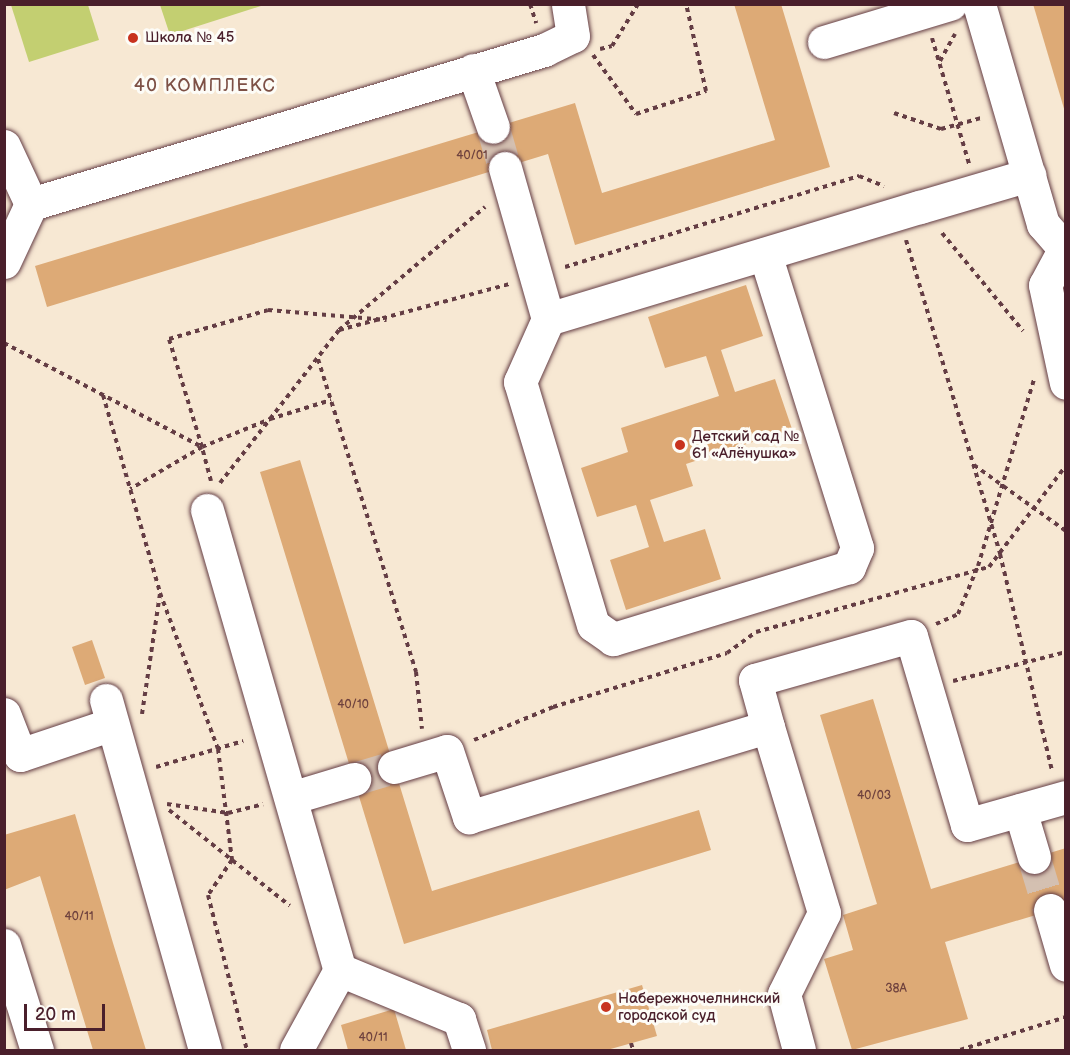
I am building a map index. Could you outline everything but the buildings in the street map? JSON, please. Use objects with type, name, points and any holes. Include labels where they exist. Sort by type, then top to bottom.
[{"type":"lane","points":[[4,262],[31,204],[544,50],[573,36],[568,4]]},
{"type":"lane","points":[[979,4],[1043,224],[1064,246],[1045,285],[1048,348],[1065,383]]},
{"type":"lane","points":[[824,42],[928,8]]},
{"type":"lane","points":[[473,70],[493,128]]},
{"type":"lane","points":[[4,146],[31,204]]},
{"type":"lane","points":[[548,319],[1029,175]]},
{"type":"lane","points":[[507,176],[548,319],[520,382],[593,625],[613,639],[849,567],[857,548],[765,254]]},
{"type":"lane","points":[[207,510],[272,732],[294,797],[340,970],[296,1050]]},
{"type":"lane","points":[[799,1050],[784,994],[824,914],[755,680],[911,636],[967,825],[1061,798]]},
{"type":"lane","points":[[4,714],[20,755],[119,716],[128,781],[204,1050]]},
{"type":"lane","points":[[394,767],[438,754],[470,817],[768,727]]},
{"type":"lane","points":[[294,797],[354,779]]},
{"type":"lane","points":[[1020,810],[1034,857]]},
{"type":"lane","points":[[1050,910],[1065,965]]},
{"type":"lane","points":[[4,945],[37,1050]]},
{"type":"lane","points":[[340,970],[459,1019],[469,1050]]},
{"type":"path","points":[[638,4],[612,46],[590,51],[636,114],[706,91],[687,4]]},
{"type":"path","points":[[928,8],[976,190]]},
{"type":"path","points":[[894,113],[941,129],[1010,110]]},
{"type":"path","points":[[388,320],[359,316],[268,310],[169,339],[213,490],[339,330],[359,316],[507,176]]},
{"type":"path","points":[[339,330],[388,320],[537,276],[859,176]]},
{"type":"path","points":[[909,210],[1048,348],[1002,485],[978,567],[958,614],[911,636]]},
{"type":"path","points":[[909,210],[974,465],[1029,663],[1061,798]]},
{"type":"path","points":[[4,343],[202,447]]},
{"type":"path","points":[[318,359],[417,672],[419,720],[438,754],[553,707],[727,653],[756,632],[978,567],[989,567],[1065,468]]},
{"type":"path","points":[[103,395],[160,593],[218,748],[228,813],[232,860],[208,895],[247,1050]]},
{"type":"path","points":[[130,489],[202,447],[270,420],[331,400]]},
{"type":"path","points":[[974,465],[1065,531]]},
{"type":"path","points":[[119,716],[160,593]]},
{"type":"path","points":[[926,688],[1065,652]]},
{"type":"path","points":[[128,781],[218,748],[272,732]]},
{"type":"path","points":[[294,797],[228,813],[161,804],[296,911]]},
{"type":"path","points":[[960,1050],[1065,1017]]},
{"type":"path","points":[[631,1043],[633,1050]]},
{"type":"green space","points":[[160,4],[264,5],[170,35]]},
{"type":"green space","points":[[11,5],[88,5],[99,40],[29,62]]},
{"type":"tunnel","points":[[493,127],[505,168]]},
{"type":"tunnel","points":[[354,779],[394,767]]},
{"type":"tunnel","points":[[1034,857],[1050,910]]},
{"type":"place","name":"Школа № 45","points":[[133,38]]},
{"type":"place","name":"Детский сад № 61 «Алёнушка»","points":[[680,445]]},
{"type":"place","name":"Набережночелнинский городской суд","points":[[606,1007]]},
{"type":"district","name":"40 КОМПЛЕКС","points":[[205,86]]}]
